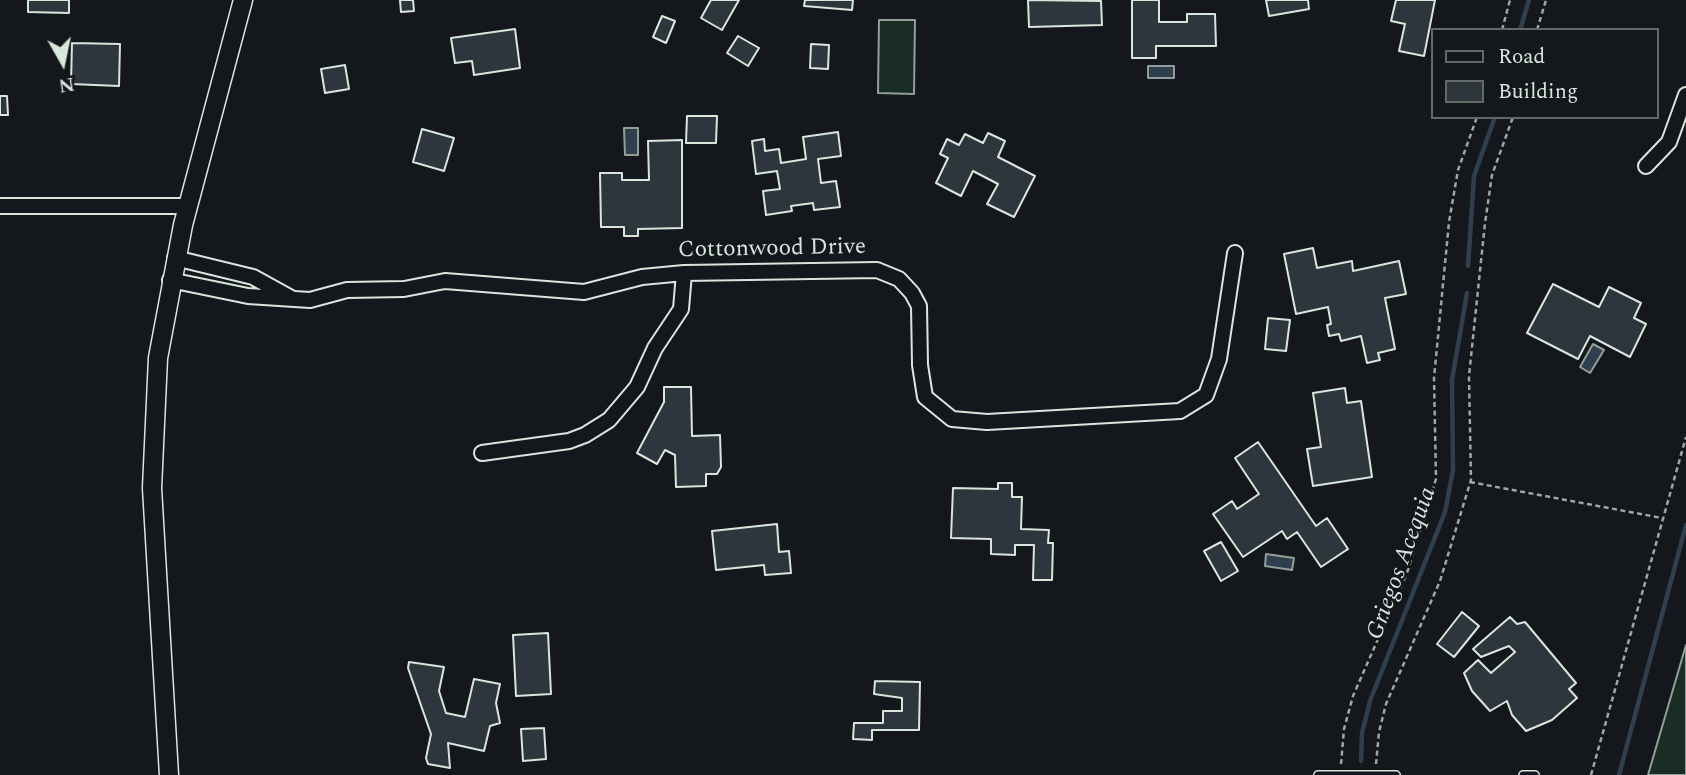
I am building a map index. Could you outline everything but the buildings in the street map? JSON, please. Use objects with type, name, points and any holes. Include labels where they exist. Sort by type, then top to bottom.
[{"type":"street","points":[[169,775],[154,532],[152,445],[158,358],[175,258],[243,0]]},
{"type":"street","points":[[1646,166],[1669,142],[1686,96]]},
{"type":"street","points":[[0,205],[188,206]]},
{"type":"street","name":"Cottonwood Drive","points":[[170,280],[248,296],[310,300],[347,290],[404,289],[445,281],[584,292],[642,276],[866,269],[893,275],[906,286],[919,306],[920,365],[925,397],[952,419],[987,422],[1180,411],[1206,395],[1219,359],[1235,253]]},
{"type":"street","points":[[175,258],[253,277],[292,299]]},
{"type":"street","points":[[481,453],[569,441],[585,435],[609,419],[637,387],[658,341],[681,309],[684,273]]},
{"type":"lane","points":[[1318,775],[1396,775]]},
{"type":"lane","points":[[1523,775],[1535,775]]},
{"type":"path","points":[[1503,28],[1510,0]]},
{"type":"path","points":[[1538,28],[1546,0]]},
{"type":"path","points":[[1340,774],[1344,729],[1353,696],[1407,573],[1436,479],[1434,378],[1450,222],[1458,170],[1476,119]]},
{"type":"path","points":[[1376,774],[1379,732],[1386,704],[1440,581],[1470,482],[1469,376],[1485,223],[1492,175],[1512,119]]},
{"type":"path","points":[[1591,775],[1686,437]]},
{"type":"path","points":[[1470,482],[1662,518]]},
{"type":"green space","points":[[879,20],[915,20],[914,94],[878,93]]},
{"type":"green space","points":[[1686,645],[1686,775],[1648,775]]},
{"type":"water","points":[[1148,66],[1174,66],[1174,78],[1148,78]]},
{"type":"water","points":[[624,128],[638,128],[638,155],[625,155]]},
{"type":"water","points":[[1593,344],[1604,350],[1590,373],[1580,367]]},
{"type":"water","points":[[1266,554],[1294,558],[1292,570],[1265,566]]},
{"type":"waterway","name":"Griegos Acequia","points":[[1521,28],[1529,0]]},
{"type":"waterway","name":"Griegos Acequia","points":[[1468,266],[1474,176],[1494,119]]},
{"type":"waterway","name":"Griegos Acequia","points":[[1361,761],[1362,733],[1370,701],[1445,512],[1453,470],[1452,380],[1467,293]]},
{"type":"waterway","points":[[1619,775],[1686,525]]}]
